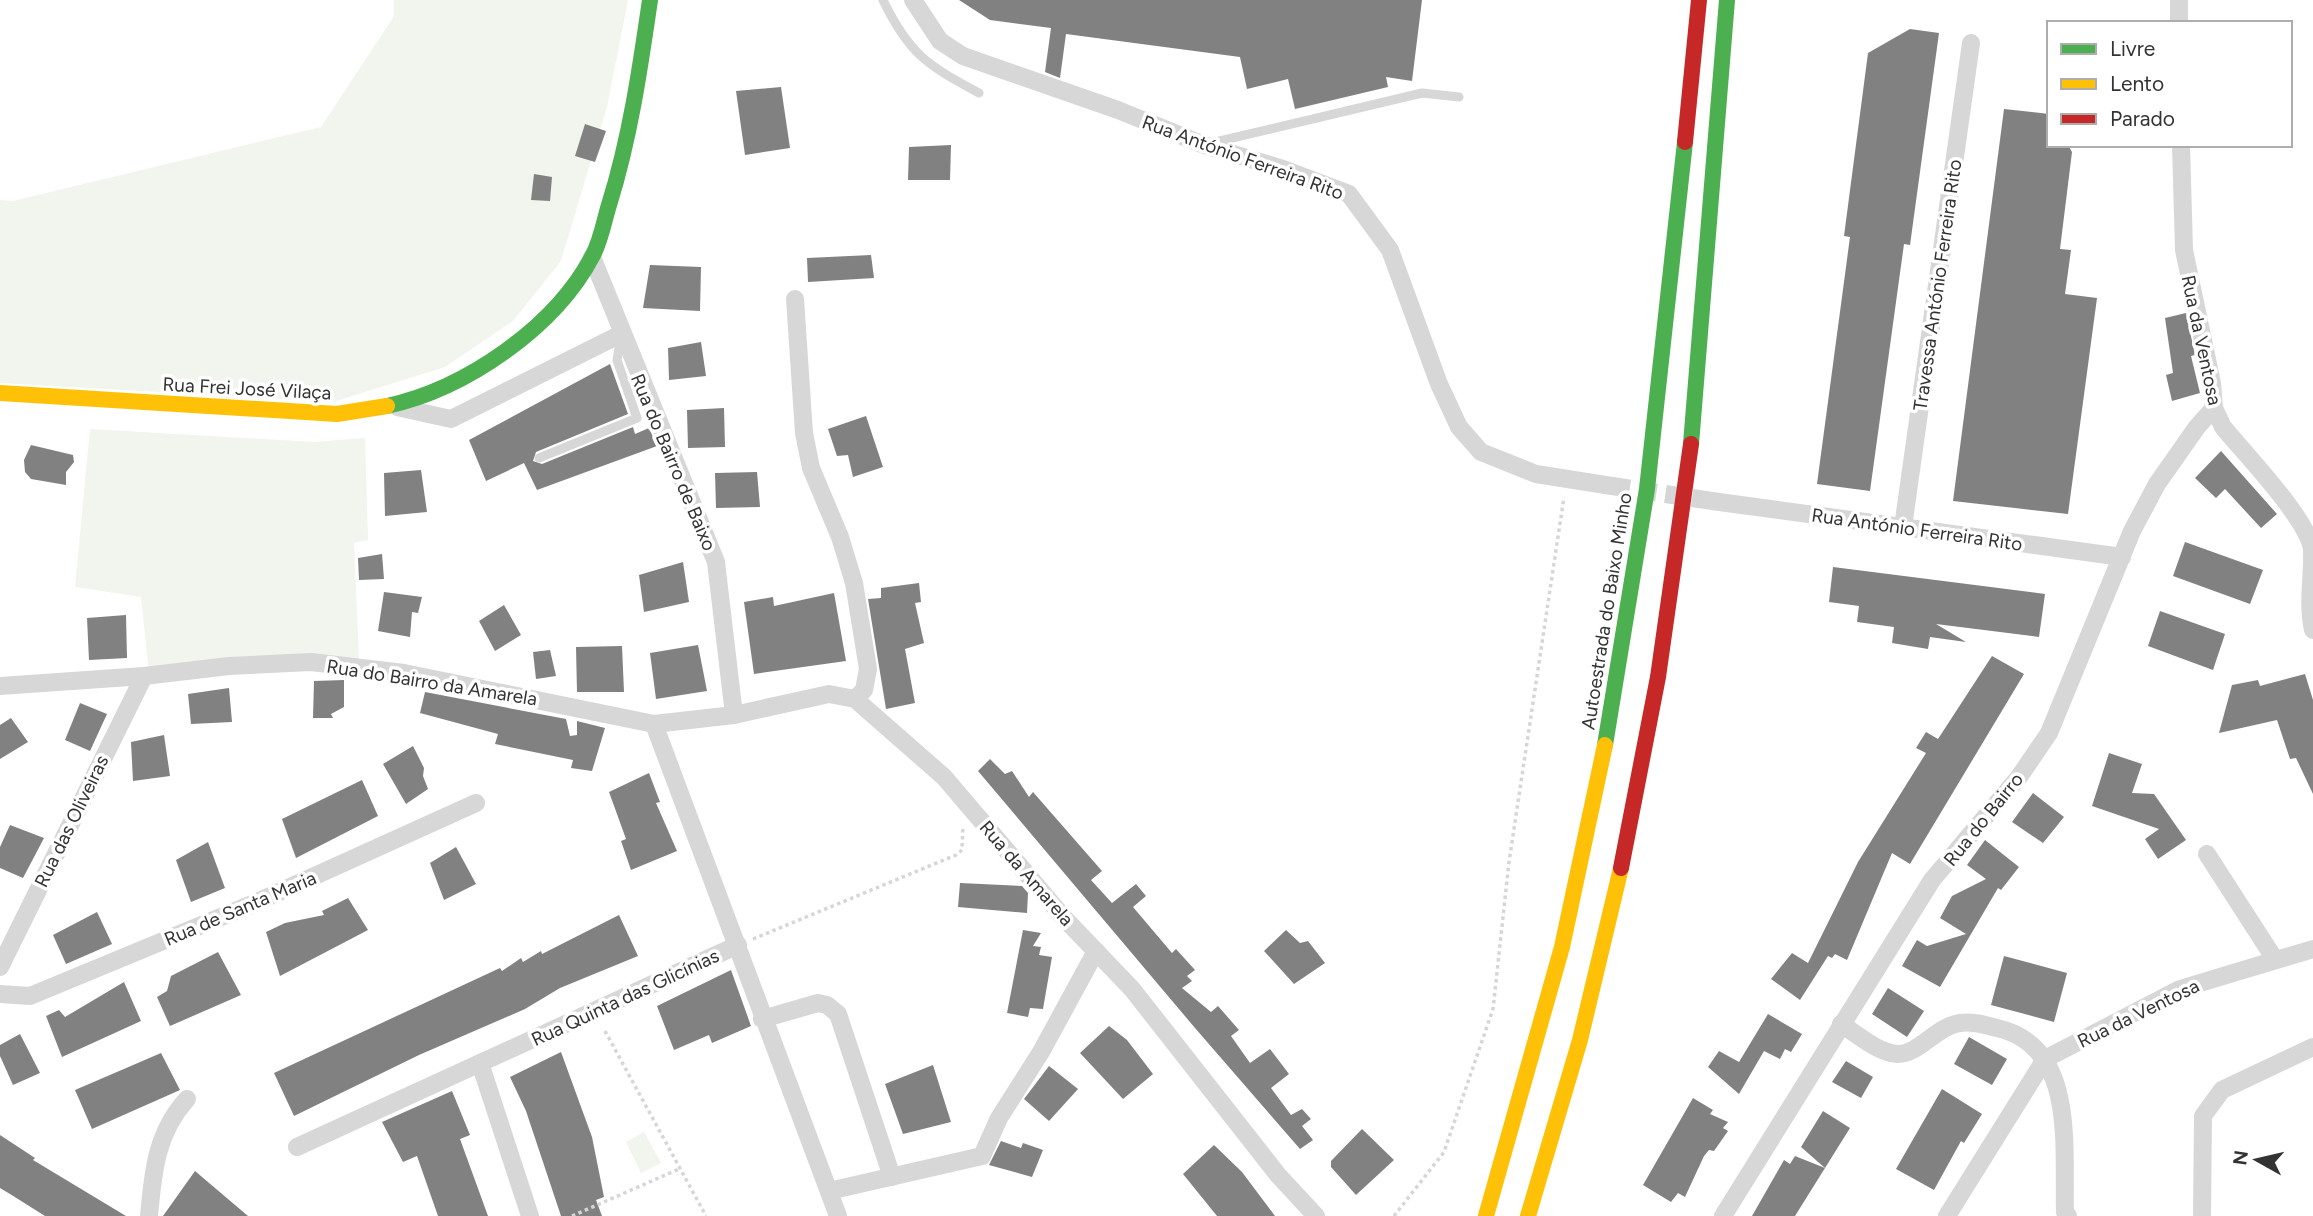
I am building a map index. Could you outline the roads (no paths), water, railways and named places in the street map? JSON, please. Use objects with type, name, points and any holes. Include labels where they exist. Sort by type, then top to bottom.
[{"type":"main road","name":"Rua Frei José Vilaça","points":[[0,393],[286,413],[337,414],[391,406],[440,390],[493,361],[544,318],[592,257],[615,183],[641,66],[650,0]]},
{"type":"main road","name":"Autoestrada do Baixo Minho","points":[[1486,1216],[1517,1119],[1578,883],[1619,670],[1647,487],[1699,0]]},
{"type":"main road","points":[[1528,1216],[1555,1133],[1615,893],[1657,676],[1685,496],[1707,265],[1727,0]]},
{"type":"main road","points":[[1707,265],[1740,0]]},
{"type":"street","name":"Rua António Ferreira Rito","points":[[914,0],[940,40],[963,56],[1118,110],[1204,145],[1280,168],[1349,194],[1394,259],[1439,384],[1459,427],[1481,452],[1509,466],[1566,481],[1612,486]]},
{"type":"street","points":[[2179,0],[2179,21]]},
{"type":"street","name":"Travessa António Ferreira Rito","points":[[1903,527],[1971,43]]},
{"type":"street","name":"Rua da Ventosa","points":[[2181,147],[2184,250],[2213,383],[2214,408],[2223,427],[2305,527],[2312,549],[2309,597],[2313,630]]},
{"type":"street","name":"Rua do Bairro de Baixo","points":[[592,257],[621,334],[716,562],[734,715]]},
{"type":"street","points":[[653,724],[734,715],[829,694],[855,699],[864,690],[868,669],[854,583],[840,537],[811,468],[804,433],[795,299]]},
{"type":"street","points":[[391,406],[451,418],[621,334]]},
{"type":"street","name":"Rua do Bairro","points":[[1723,1216],[1932,880],[2019,777],[2049,733],[2122,557],[2157,484],[2197,427],[2214,408]]},
{"type":"street","name":"Rua António Ferreira Rito","points":[[1712,501],[2122,557]]},
{"type":"street","name":"Rua do Bairro da Amarela","points":[[0,686],[144,676],[229,666],[311,662],[416,675],[653,724]]},
{"type":"street","name":"Rua das Oliveiras","points":[[0,967],[144,676]]},
{"type":"street","name":"Rua da Amarela","points":[[855,699],[944,777],[1132,989],[1278,1175],[1316,1216]]},
{"type":"street","name":"Rua Quinta das Glicínias","points":[[297,1147],[738,945],[653,724]]},
{"type":"street","name":"Rua de Santa Maria","points":[[0,994],[30,996],[257,902],[476,803]]},
{"type":"street","points":[[2207,854],[2274,958]]},
{"type":"street","points":[[738,945],[762,1019],[838,1216]]},
{"type":"street","name":"Rua da Ventosa","points":[[2045,1059],[2180,989],[2274,958],[2313,949]]},
{"type":"street","points":[[829,1191],[982,1156],[999,1118],[1041,1052],[1096,951]]},
{"type":"street","points":[[762,1019],[818,1003],[827,1005],[838,1014],[892,1177]]},
{"type":"street","points":[[1841,1024],[1885,1051],[1896,1054],[1905,1053],[1943,1029],[1973,1023],[2032,1042],[2045,1059],[2062,1100],[2068,1216]]},
{"type":"street","points":[[2202,1216],[2203,1116],[2222,1090],[2313,1047]]},
{"type":"street","points":[[1947,1216],[2045,1059]]},
{"type":"street","points":[[480,1063],[530,1216]]},
{"type":"street","points":[[149,1216],[156,1155],[165,1128],[187,1099]]},
{"type":"lane","points":[[883,0],[897,30],[916,54],[979,93]]},
{"type":"lane","points":[[1204,145],[1422,93],[1459,97]]},
{"type":"lane","points":[[539,458],[637,418],[617,360],[621,334]]},
{"type":"tunnel","points":[[1612,486],[1712,501]]}]
